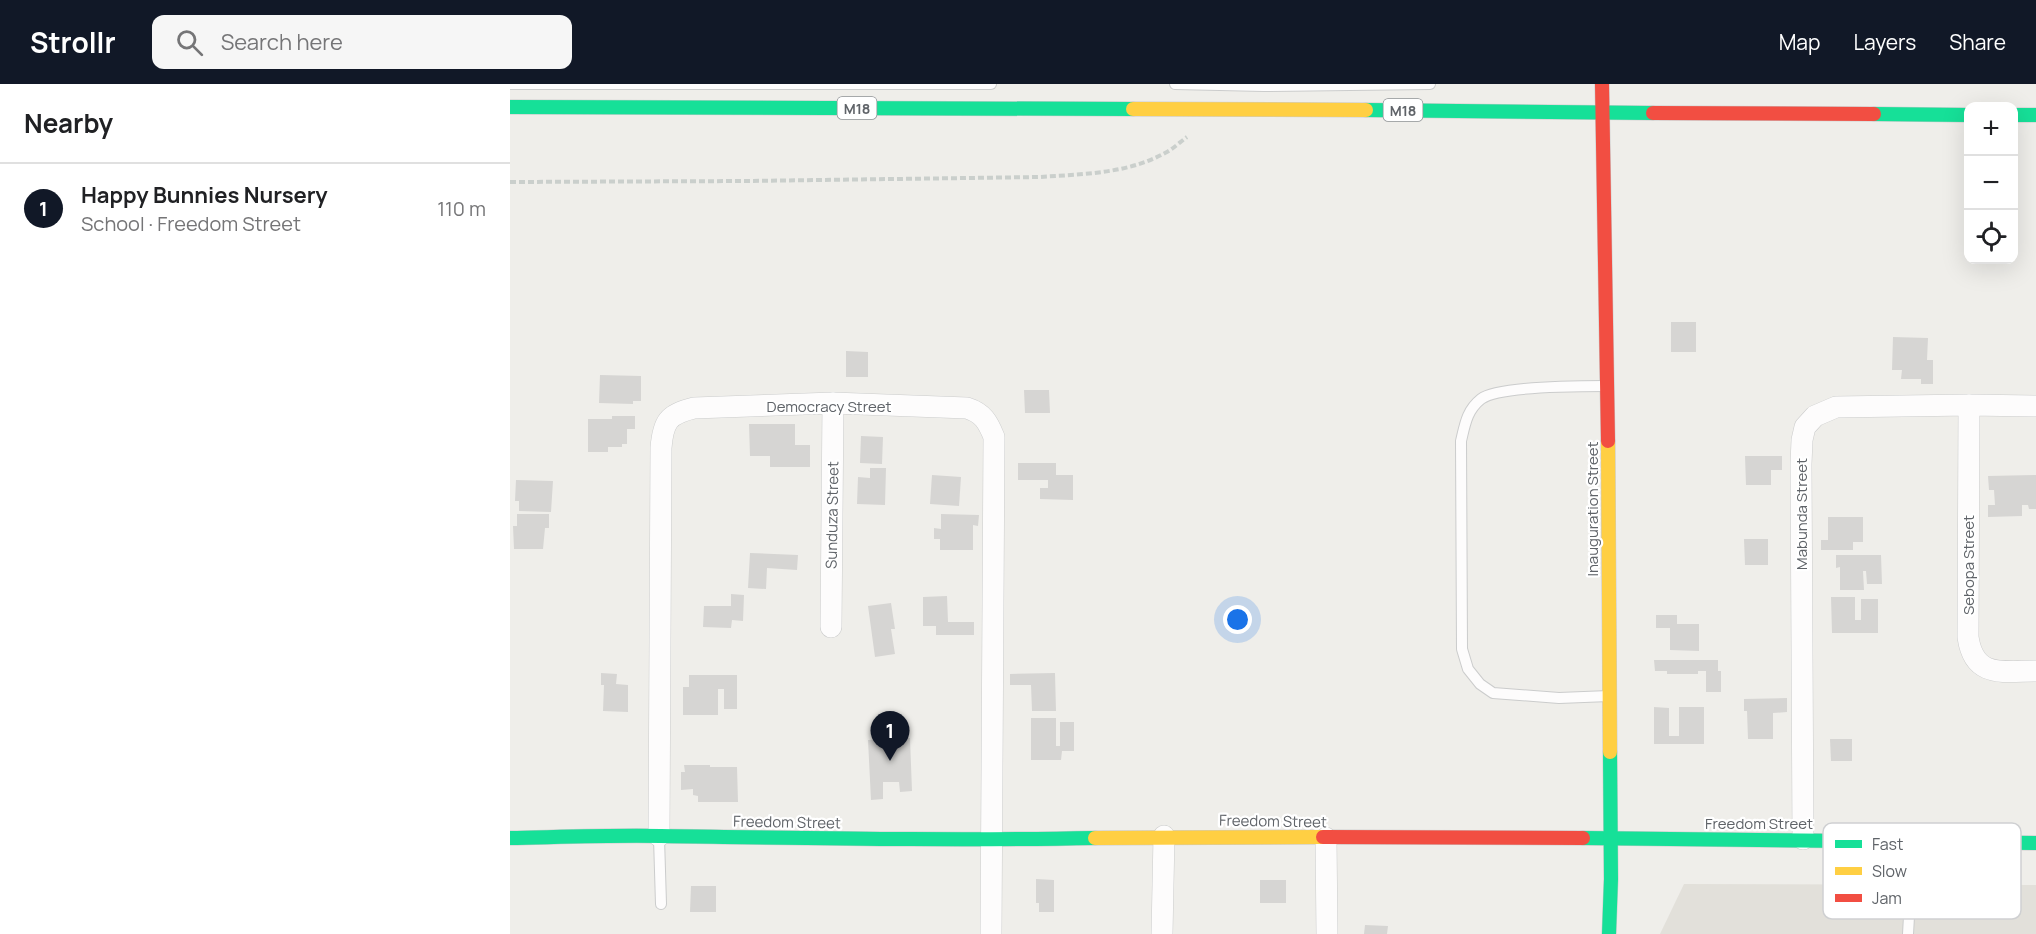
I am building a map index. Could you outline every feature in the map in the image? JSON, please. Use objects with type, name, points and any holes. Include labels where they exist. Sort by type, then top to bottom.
[{"type":"street","name":"Inauguration Street","points":[[1602,84],[1608,386],[1611,879],[1609,934]]},
{"type":"street","name":"M18","points":[[510,106],[1964,115]]},
{"type":"street","points":[[2018,115],[2036,115]]},
{"type":"street","name":"Sunduza Street","points":[[831,627],[833,403]]},
{"type":"street","name":"Democracy Street","points":[[659,836],[661,459],[664,430],[669,417],[694,408],[833,403],[967,408],[979,412],[985,418],[994,437],[991,934]]},
{"type":"street","name":"Sebopa Street","points":[[1969,405],[1968,638],[1970,651],[1975,660],[1984,667],[1995,670],[2036,671]]},
{"type":"street","name":"Mabunda Street","points":[[1803,839],[1801,464],[1805,427],[1815,416],[1836,407],[2036,406]]},
{"type":"street","name":"Freedom Street","points":[[510,838],[659,836],[992,840],[1164,836],[1823,840]]},
{"type":"street","points":[[1162,934],[1164,836]]},
{"type":"street","points":[[1326,838],[1327,934]]},
{"type":"lane","points":[[510,84],[992,84]]},
{"type":"lane","points":[[1175,84],[1264,86],[1430,84]]},
{"type":"lane","points":[[1608,386],[1557,387],[1492,393],[1474,406],[1466,418],[1461,441],[1462,649],[1468,669],[1480,684],[1493,693],[1558,698],[1609,696]]},
{"type":"lane","points":[[659,836],[661,904]]},
{"type":"lane","points":[[1908,934],[1909,919]]},
{"type":"path","points":[[510,182],[783,181],[1040,177],[1083,174],[1129,168],[1165,153],[1187,137],[1204,109]]},
{"type":"shaded area","points":[[1684,884],[1823,884],[1823,919],[2021,919],[2021,885],[2036,885],[2036,934],[1660,934]]},
{"type":"building","points":[[1671,322],[1696,322],[1696,352],[1671,352]]},
{"type":"building","points":[[1893,337],[1928,338],[1927,360],[1933,360],[1933,384],[1921,384],[1921,379],[1901,379],[1902,370],[1892,370]]},
{"type":"building","points":[[846,351],[868,352],[868,377],[846,377]]},
{"type":"building","points":[[600,375],[641,376],[641,401],[633,401],[633,404],[599,403]]},
{"type":"building","points":[[1024,390],[1049,390],[1050,413],[1025,413]]},
{"type":"building","points":[[612,416],[635,416],[635,429],[627,429],[627,444],[622,444],[622,447],[608,447],[608,452],[588,452],[588,419],[612,419]]},
{"type":"building","points":[[749,424],[795,424],[795,445],[810,445],[810,467],[770,467],[770,456],[750,456]]},
{"type":"building","points":[[861,436],[883,437],[882,464],[860,463]]},
{"type":"building","points":[[1745,456],[1782,456],[1782,470],[1771,470],[1771,485],[1746,485]]},
{"type":"building","points":[[1018,463],[1056,463],[1056,475],[1073,475],[1073,500],[1040,499],[1040,488],[1048,488],[1048,480],[1018,480]]},
{"type":"building","points":[[870,468],[886,468],[885,505],[857,504],[858,477],[870,478]]},
{"type":"building","points":[[932,475],[961,477],[959,506],[930,504]]},
{"type":"building","points":[[2036,475],[2036,509],[2029,509],[2028,505],[2022,505],[2022,516],[1988,517],[1988,505],[1995,505],[1994,490],[1989,490],[1988,476]]},
{"type":"building","points":[[516,480],[553,481],[551,512],[519,511],[519,501],[515,501]]},
{"type":"building","points":[[517,514],[549,514],[549,528],[545,528],[543,549],[514,549],[513,526],[517,526]]},
{"type":"building","points":[[941,514],[979,515],[978,526],[973,525],[973,550],[940,550],[940,539],[934,539],[934,528],[941,529]]},
{"type":"building","points":[[1828,517],[1863,517],[1863,542],[1853,542],[1853,550],[1821,550],[1821,540],[1828,540]]},
{"type":"building","points":[[1744,539],[1768,539],[1768,565],[1745,565]]},
{"type":"building","points":[[750,553],[798,555],[797,570],[767,568],[766,589],[748,588]]},
{"type":"building","points":[[1836,555],[1881,555],[1882,584],[1867,584],[1866,571],[1863,571],[1864,590],[1840,590],[1840,567],[1836,568]]},
{"type":"building","points":[[731,594],[744,595],[743,621],[732,620],[731,628],[703,627],[704,606],[731,606]]},
{"type":"building","points":[[947,596],[948,622],[974,622],[974,635],[936,635],[936,626],[923,626],[923,597]]},
{"type":"building","points":[[1831,597],[1855,597],[1855,620],[1861,620],[1861,599],[1878,599],[1878,633],[1832,633]]},
{"type":"building","points":[[891,603],[895,629],[891,629],[895,654],[875,657],[868,606]]},
{"type":"building","points":[[1656,615],[1677,615],[1677,624],[1699,624],[1699,651],[1670,650],[1670,628],[1656,628]]},
{"type":"building","points":[[1654,660],[1718,660],[1718,671],[1721,671],[1721,692],[1706,692],[1706,671],[1698,671],[1698,674],[1667,674],[1667,671],[1655,671]]},
{"type":"building","points":[[601,673],[617,674],[616,684],[628,685],[628,712],[603,711],[604,685],[601,685]]},
{"type":"building","points":[[1055,673],[1056,711],[1032,711],[1031,685],[1010,685],[1010,674]]},
{"type":"building","points":[[689,675],[737,675],[737,709],[724,709],[724,689],[718,689],[718,715],[683,715],[683,687],[689,687]]},
{"type":"building","points":[[1787,698],[1787,712],[1773,713],[1773,739],[1748,739],[1744,699]]},
{"type":"building","points":[[1654,707],[1669,708],[1669,736],[1679,736],[1679,707],[1704,707],[1704,744],[1654,744]]},
{"type":"building","points":[[1031,718],[1056,718],[1056,746],[1060,746],[1060,722],[1074,722],[1074,751],[1062,751],[1061,760],[1031,760]]},
{"type":"building","points":[[910,738],[912,791],[900,792],[899,782],[883,782],[883,799],[871,800],[868,740]]},
{"type":"building","points":[[1830,739],[1852,739],[1852,761],[1831,761]]},
{"type":"building","points":[[684,765],[737,767],[738,802],[698,802],[698,796],[693,795],[693,789],[681,790],[681,772],[685,772]]},
{"type":"building","points":[[1036,879],[1054,880],[1054,912],[1039,912],[1039,903],[1036,903]]},
{"type":"building","points":[[1260,880],[1286,880],[1286,903],[1260,903]]},
{"type":"building","points":[[691,886],[716,886],[716,912],[690,912]]},
{"type":"building","points":[[1365,925],[1388,926],[1387,934],[1364,934]]},
{"type":"traffic: fast","points":[[510,107],[1133,109]]},
{"type":"traffic: fast","points":[[1366,110],[1653,113]]},
{"type":"traffic: fast","points":[[1874,114],[1964,115]]},
{"type":"traffic: fast","points":[[2018,115],[2036,115]]},
{"type":"traffic: fast","points":[[1609,934],[1610,752]]},
{"type":"traffic: fast","points":[[510,838],[623,836],[1095,838]]},
{"type":"traffic: fast","points":[[1583,838],[1823,841]]},
{"type":"traffic: fast","points":[[2021,843],[2036,843]]},
{"type":"traffic: slow","points":[[1133,109],[1366,110]]},
{"type":"traffic: slow","points":[[1608,441],[1610,752]]},
{"type":"traffic: slow","points":[[1095,838],[1323,837]]},
{"type":"traffic: jam","points":[[1602,84],[1608,441]]},
{"type":"traffic: jam","points":[[1653,113],[1874,114]]},
{"type":"traffic: jam","points":[[1323,837],[1583,838]]},
{"type":"place","name":"Happy Bunnies Nursery","points":[[890,761]]}]
